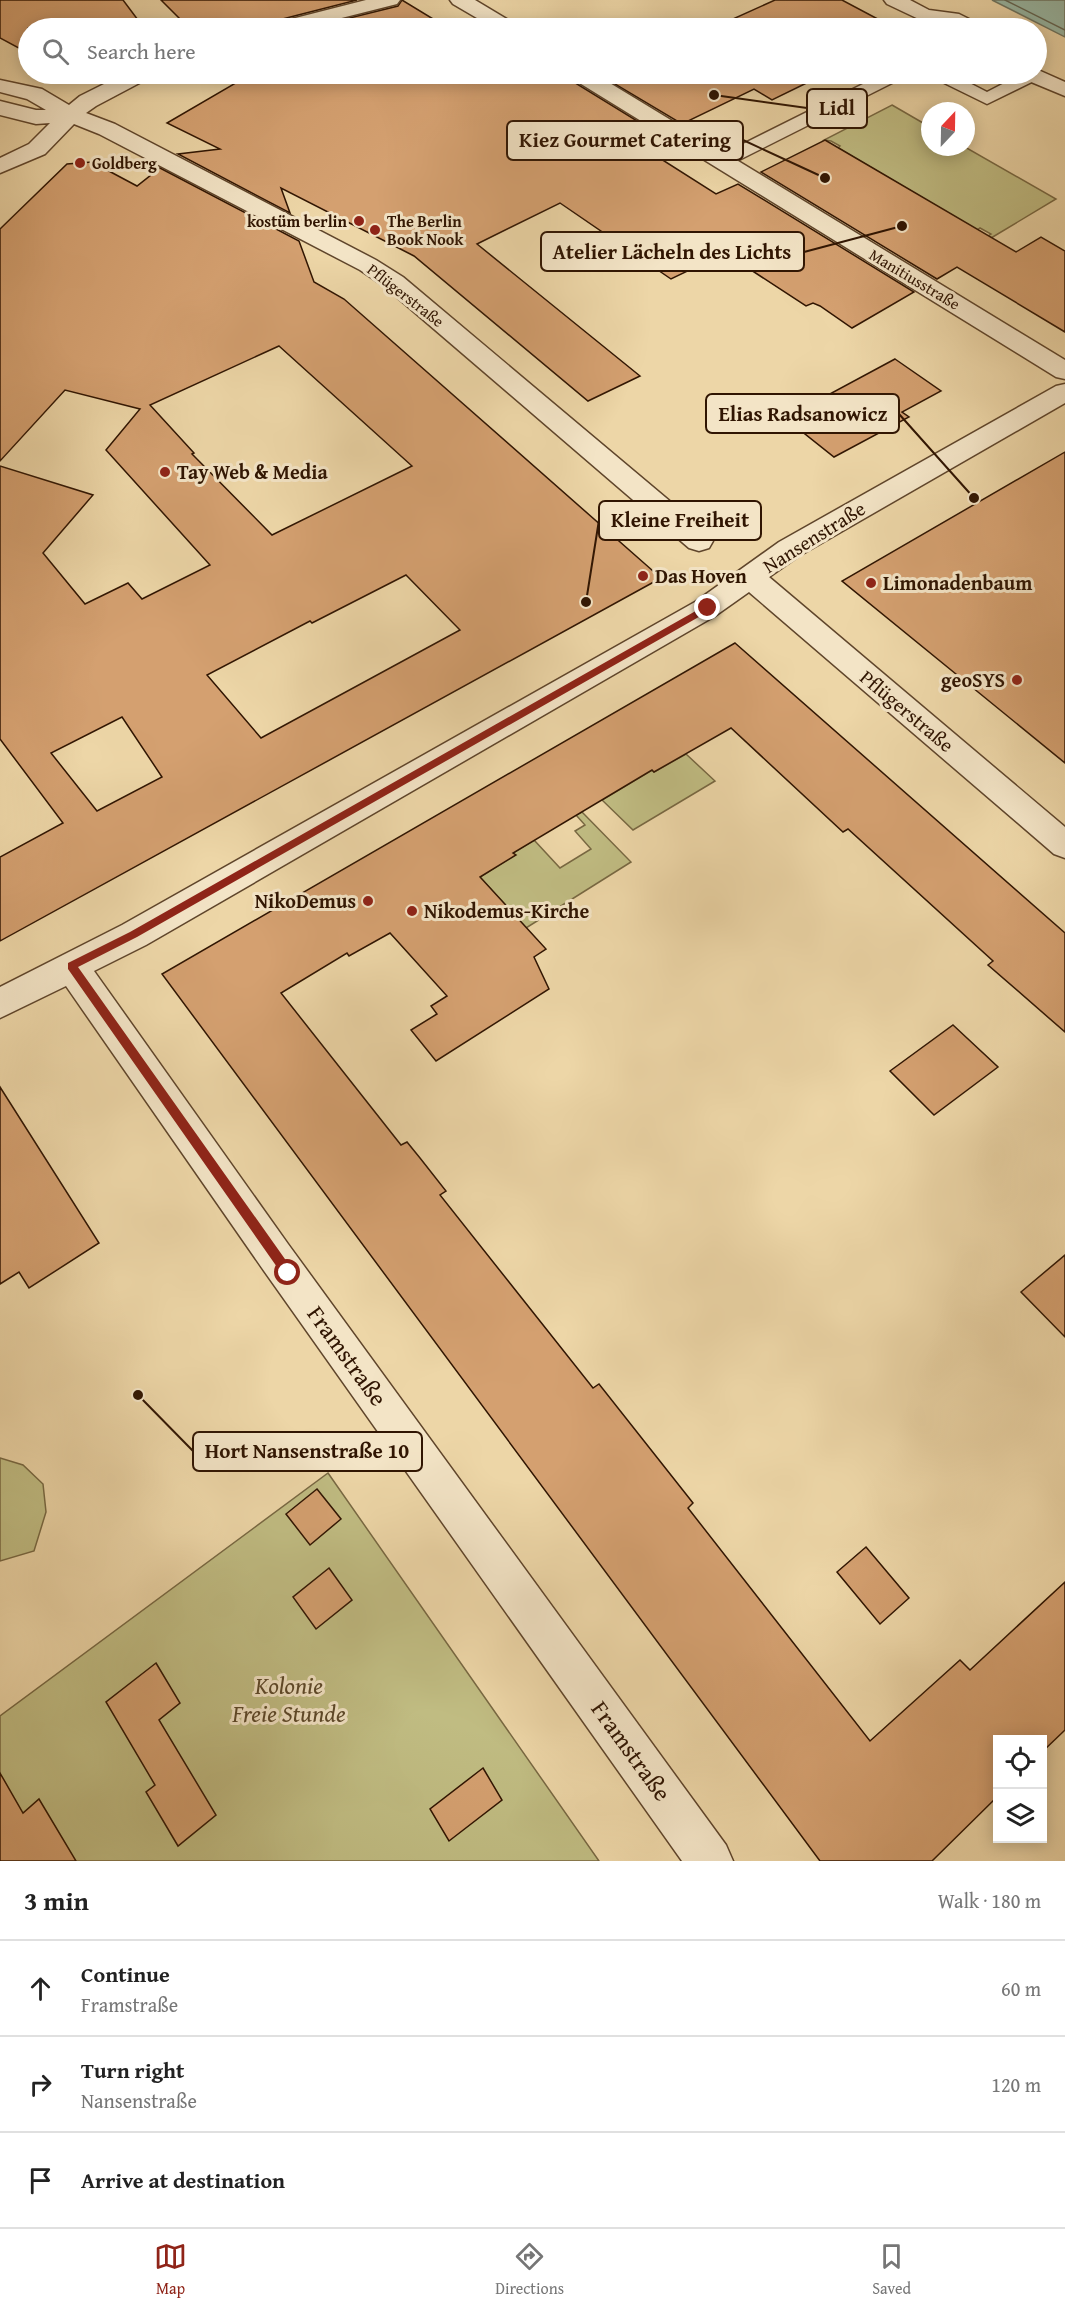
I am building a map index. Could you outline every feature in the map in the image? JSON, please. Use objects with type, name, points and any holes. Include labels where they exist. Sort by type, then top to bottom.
[{"type":"street","points":[[319,18],[390,0]]},
{"type":"street","points":[[460,0],[491,18]]},
{"type":"street","points":[[894,0],[925,16],[952,18]]},
{"type":"street","points":[[1047,81],[1065,90]]},
{"type":"street","points":[[0,166],[37,149],[79,108],[121,84]]},
{"type":"street","name":"Manitiusstraße","points":[[597,84],[1065,371]]},
{"type":"street","name":"Pflügerstraße","points":[[0,86],[79,108],[107,129],[368,265],[412,297],[699,541]]},
{"type":"street","name":"Pflügerstraße","points":[[0,108],[36,117],[79,108]]},
{"type":"street","name":"Nansenstraße","points":[[0,1003],[134,934],[695,615],[789,549],[1065,392]]},
{"type":"street","name":"Pflügerstraße","points":[[750,577],[1065,845]]},
{"type":"street","name":"Framstraße","points":[[71,966],[275,1256],[710,1861]]},
{"type":"lane","points":[[723,161],[876,84]]},
{"type":"lane","points":[[959,84],[987,99],[1015,84]]},
{"type":"green space","points":[[892,105],[921,122],[921,156],[975,156],[975,153],[1056,199],[991,238],[988,236],[991,234],[980,228],[977,230],[838,148],[840,146],[824,140]]},
{"type":"green space","points":[[686,754],[715,781],[633,830],[602,800],[652,770],[654,772]]},
{"type":"green space","points":[[582,812],[631,862],[526,928],[480,877],[534,840],[560,868],[591,849],[575,831],[585,825],[576,815]]},
{"type":"green space","points":[[0,1458],[23,1465],[43,1484],[46,1512],[34,1551],[0,1561]]},
{"type":"green space","name":"Kolonie Freie Stunde","points":[[328,1473],[599,1861],[0,1861],[0,1716]]},
{"type":"water","points":[[992,0],[1065,0],[1065,37],[1047,28],[1047,18],[1028,18]]},
{"type":"building","points":[[0,0],[123,0],[136,18],[18,18],[18,48],[0,38]]},
{"type":"building","points":[[161,0],[357,0],[287,18],[179,18]]},
{"type":"building","points":[[402,0],[432,18],[349,18],[398,6]]},
{"type":"building","points":[[775,0],[842,0],[876,18],[735,18]]},
{"type":"building","points":[[234,84],[577,84],[660,135],[639,145],[716,194],[738,184],[914,292],[852,328],[820,306],[813,303],[806,306],[725,253],[671,279],[560,203],[477,244],[640,376],[588,401],[414,256],[281,188],[290,213],[178,154],[220,149],[167,123]]},
{"type":"building","points":[[615,84],[805,84],[772,100],[754,89],[682,124]]},
{"type":"building","points":[[825,140],[1016,252],[1041,237],[1065,251],[1065,332],[957,267],[937,279],[761,172]]},
{"type":"building","points":[[92,162],[137,186],[160,168],[299,241],[314,282],[344,299],[661,578],[0,941],[0,857],[63,823],[0,739],[0,466],[93,495],[43,553],[85,604],[128,583],[142,599],[210,565],[106,450],[140,409],[65,390],[0,461],[0,229],[67,164]],"holes":[[[279,346],[412,466],[272,535],[192,454],[194,453],[150,405]],[[406,575],[460,630],[261,738],[207,675],[310,621],[312,623]],[[122,717],[162,777],[97,811],[51,753]]]},
{"type":"building","points":[[895,359],[941,391],[902,412],[909,417],[834,457],[785,418]]},
{"type":"building","points":[[1065,452],[1065,763],[842,581]]},
{"type":"building","points":[[735,643],[1065,933],[1065,1032],[988,965],[993,961],[848,829],[843,832],[731,728],[654,772],[652,770],[513,853],[516,855],[480,877],[546,949],[534,957],[549,989],[436,1061],[411,1030],[437,1014],[431,1006],[447,996],[390,933],[349,956],[347,953],[281,993],[401,1145],[407,1142],[420,1158],[446,1191],[440,1195],[593,1388],[599,1384],[693,1503],[688,1508],[870,1741],[960,1660],[970,1670],[1065,1582],[1065,1730],[1047,1747],[1047,1735],[993,1735],[993,1801],[932,1861],[820,1861],[162,974]]},
{"type":"building","points":[[953,1025],[998,1067],[934,1115],[890,1071]]},
{"type":"building","points":[[0,1087],[99,1243],[29,1288],[19,1272],[0,1284]]},
{"type":"building","points":[[1065,1255],[1065,1337],[1021,1292]]},
{"type":"building","points":[[317,1489],[341,1519],[310,1545],[286,1514]]},
{"type":"building","points":[[866,1547],[909,1598],[880,1624],[837,1572]]},
{"type":"building","points":[[329,1568],[352,1600],[316,1629],[293,1597]]},
{"type":"building","points":[[156,1663],[180,1703],[159,1720],[216,1815],[178,1846],[146,1792],[155,1785],[106,1702]]},
{"type":"building","points":[[483,1768],[502,1800],[449,1841],[430,1809]]},
{"type":"building","points":[[0,1773],[23,1813],[39,1799],[76,1861],[0,1861]]},
{"type":"place","name":"Lidl","points":[[714,95]]},
{"type":"place","name":"Goldberg","points":[[80,163]]},
{"type":"place","name":"Kiez Gourmet Catering","points":[[825,178]]},
{"type":"place","name":"kostüm berlin","points":[[359,221]]},
{"type":"place","name":"Atelier Lächeln des Lichts","points":[[902,226]]},
{"type":"place","name":"The Berlin Book Nook","points":[[375,230]]},
{"type":"place","name":"Tay Web & Media","points":[[165,472]]},
{"type":"place","name":"Elias Radsanowicz","points":[[974,498]]},
{"type":"place","name":"Das Hoven","points":[[643,576]]},
{"type":"place","name":"Limonadenbaum","points":[[871,583]]},
{"type":"place","name":"Kleine Freiheit","points":[[586,602]]},
{"type":"place","name":"geoSYS","points":[[1017,680]]},
{"type":"place","name":"NikoDemus","points":[[368,901]]},
{"type":"place","name":"Nikodemus-Kirche","points":[[412,911]]},
{"type":"place","name":"Hort Nansenstraße 10","points":[[138,1395]]},
{"type":"route","points":[[288,1273],[71,966],[134,934],[708,608]]}]
